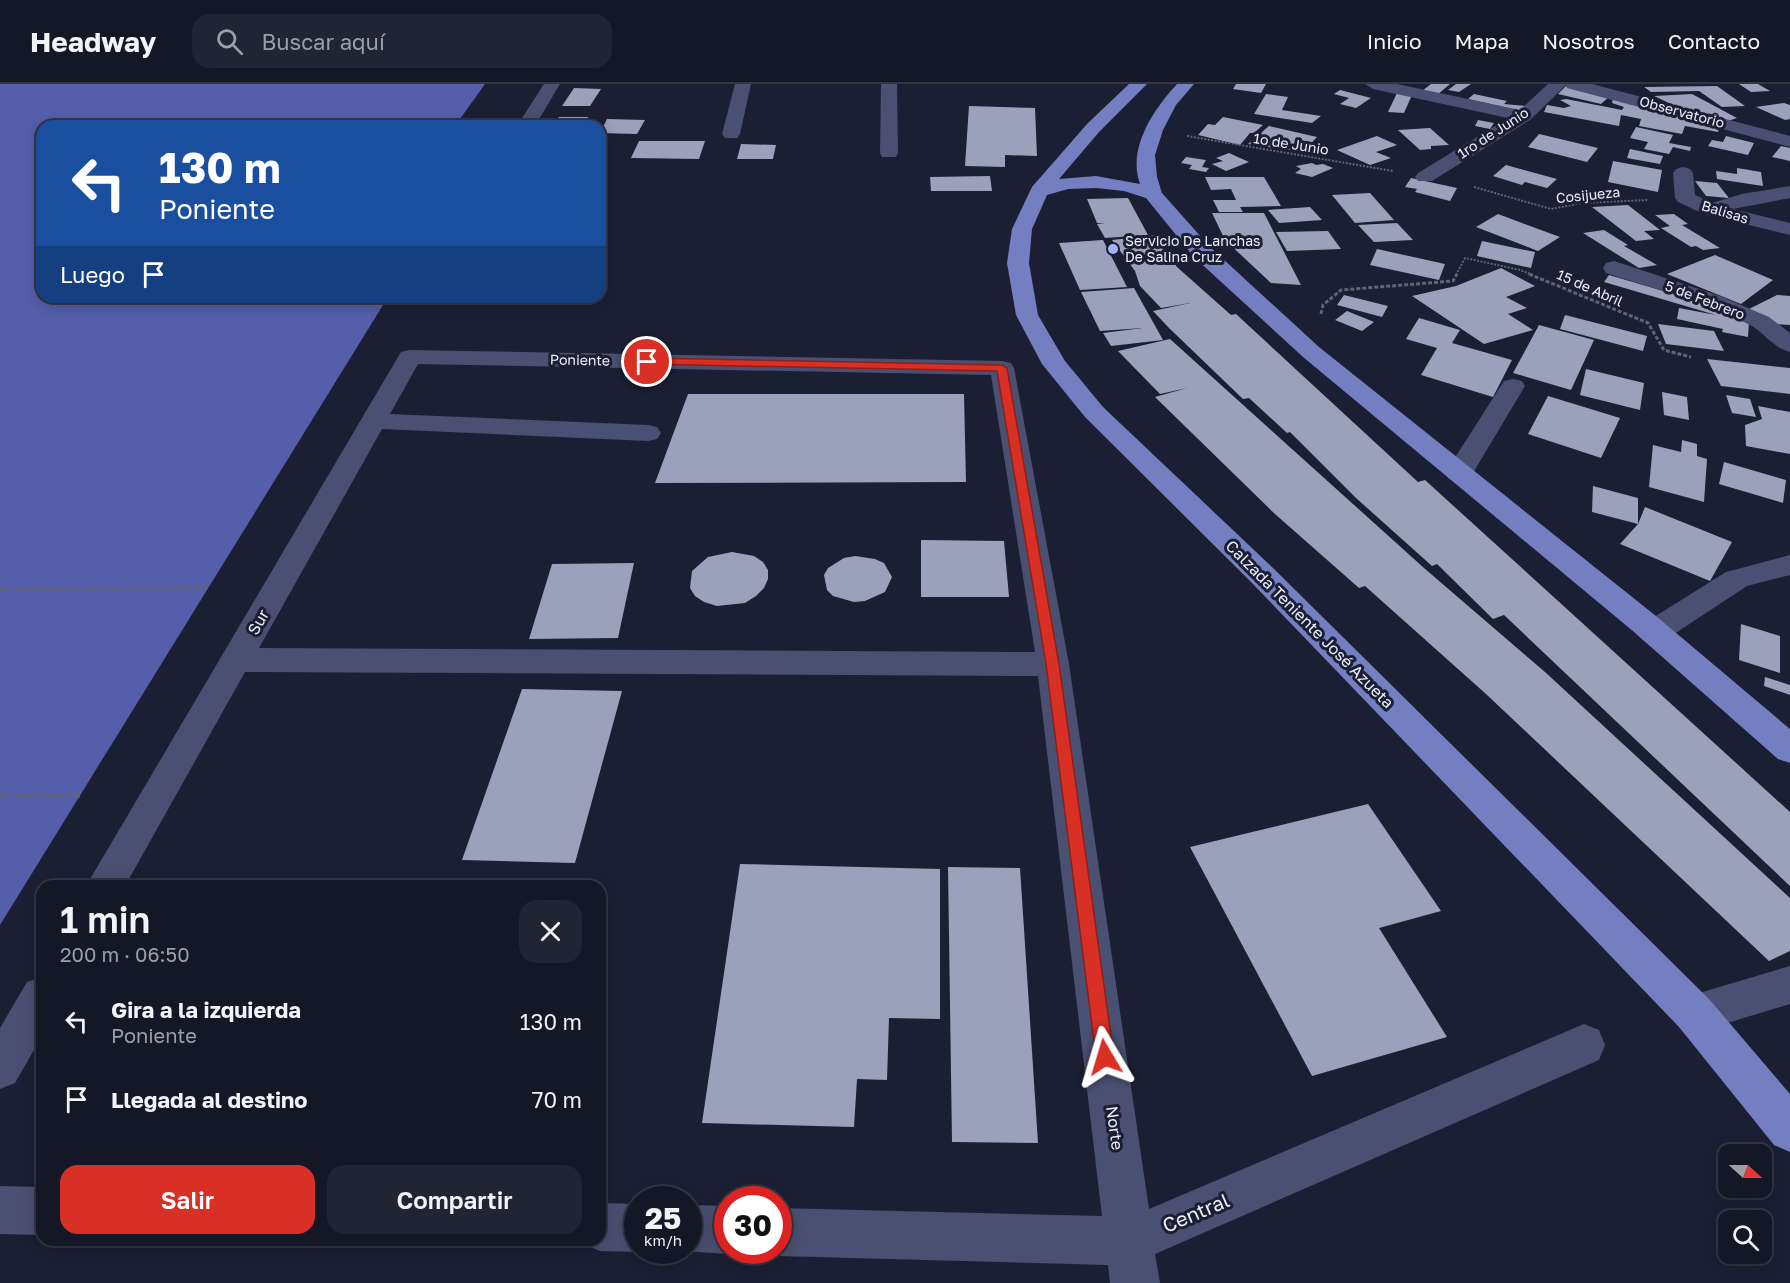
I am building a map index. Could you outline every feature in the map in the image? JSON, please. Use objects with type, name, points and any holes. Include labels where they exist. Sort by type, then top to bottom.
[{"type":"main road","name":"Calzada Teniente José Azueta","points":[[1138,84],[1093,128],[1039,191],[1022,229],[1018,263],[1027,315],[1054,363],[1094,412],[1269,582],[1694,1013],[1790,1129]]},
{"type":"main road","points":[[1186,84],[1169,103],[1154,130],[1146,155],[1147,177],[1153,194],[1202,252],[1311,352],[1784,741]]},
{"type":"main road","points":[[1039,191],[1058,184],[1094,182],[1120,184],[1153,194]]},
{"type":"street","points":[[530,120],[552,84]]},
{"type":"street","points":[[731,134],[743,84]]},
{"type":"street","points":[[889,84],[889,153]]},
{"type":"street","points":[[1373,84],[1524,116]]},
{"type":"street","name":"1ro de Junio","points":[[1425,177],[1524,116],[1558,84]]},
{"type":"street","name":"Observatorio","points":[[1573,84],[1790,142]]},
{"type":"street","name":"Balisas","points":[[1683,173],[1685,198],[1708,219],[1790,229]]},
{"type":"street","points":[[1708,219],[1742,200],[1790,192]]},
{"type":"street","name":"5 de Febrero","points":[[1614,268],[1712,301],[1761,322],[1790,345]]},
{"type":"street","name":"Poniente","points":[[410,357],[1002,368]]},
{"type":"street","name":"Sur","points":[[108,880],[410,357]]},
{"type":"street","name":"Norte","points":[[1002,368],[1053,664],[1132,1262]]},
{"type":"street","points":[[1459,473],[1513,386]]},
{"type":"street","points":[[374,421],[648,433]]},
{"type":"street","points":[[1654,632],[1737,579],[1790,565]]},
{"type":"street","points":[[236,660],[1053,664]]},
{"type":"street","points":[[1694,1013],[1790,985]]},
{"type":"street","points":[[0,1068],[36,1006]]},
{"type":"street","name":"Central","points":[[792,1233],[1132,1262],[1584,1045]]},
{"type":"street","points":[[0,1210],[36,1212]]},
{"type":"street","points":[[606,1227],[624,1228]]},
{"type":"path","name":"1o de Junio","points":[[1154,130],[1238,147],[1425,177]]},
{"type":"path","name":"Cosijueza","points":[[1425,177],[1494,191],[1551,209],[1582,203],[1685,198]]},
{"type":"path","name":"15 de Abril","points":[[1341,290],[1453,281],[1465,258],[1520,270],[1648,323],[1664,350],[1691,357]]},
{"type":"path","points":[[0,590],[208,588]]},
{"type":"path","points":[[0,796],[80,796]]},
{"type":"water","points":[[0,84],[485,84],[459,120],[36,120],[36,303],[384,303],[0,925]]},
{"type":"building","points":[[1236,84],[1266,84],[1261,93],[1233,89]]},
{"type":"building","points":[[1431,84],[1450,84],[1437,95],[1422,91]]},
{"type":"building","points":[[1456,84],[1471,84],[1459,92],[1448,90]]},
{"type":"building","points":[[1739,84],[1758,84],[1770,91],[1751,92]]},
{"type":"building","points":[[1566,86],[1610,96],[1601,104],[1558,94]]},
{"type":"building","points":[[1717,86],[1745,106],[1722,107],[1699,91],[1651,92],[1644,87]]},
{"type":"building","points":[[574,88],[601,89],[590,106],[562,106]]},
{"type":"building","points":[[1340,90],[1371,98],[1356,108],[1340,104],[1349,98],[1334,94]]},
{"type":"building","points":[[1397,93],[1412,95],[1404,113],[1388,112]]},
{"type":"building","points":[[1266,94],[1288,97],[1282,110],[1321,116],[1312,123],[1254,114]]},
{"type":"building","points":[[1474,94],[1507,101],[1504,104],[1526,106],[1521,111],[1468,99]]},
{"type":"building","points":[[1692,94],[1737,118],[1725,122],[1690,113],[1654,96]]},
{"type":"building","points":[[1613,98],[1720,125],[1718,132],[1685,126],[1682,134],[1639,126],[1641,119],[1621,115],[1619,126],[1544,112],[1547,105],[1564,108],[1571,106],[1560,100],[1566,99],[1622,110],[1624,107],[1612,103]]},
{"type":"building","points":[[1784,103],[1790,105],[1790,119],[1785,120],[1756,107]]},
{"type":"building","points":[[969,106],[1035,108],[1037,156],[1005,155],[1005,167],[965,166]]},
{"type":"building","points":[[559,117],[588,117],[587,120],[557,120]]},
{"type":"building","points":[[1223,117],[1263,125],[1254,133],[1250,133],[1240,145],[1198,135],[1208,124],[1215,125]]},
{"type":"building","points":[[607,119],[645,120],[637,134],[606,133]]},
{"type":"building","points":[[1478,120],[1494,123],[1490,129],[1475,126]]},
{"type":"building","points":[[1269,126],[1317,137],[1303,152],[1248,144]]},
{"type":"building","points":[[1636,127],[1673,135],[1669,143],[1691,147],[1690,151],[1673,147],[1669,154],[1644,149],[1648,142],[1630,138]]},
{"type":"building","points":[[1430,128],[1449,145],[1431,146],[1431,149],[1420,150],[1398,130]]},
{"type":"building","points":[[1539,134],[1598,148],[1587,162],[1528,147]]},
{"type":"building","points":[[1377,136],[1397,145],[1376,152],[1391,158],[1370,165],[1337,150]]},
{"type":"building","points":[[1726,136],[1754,143],[1748,155],[1708,146],[1712,140],[1723,142]]},
{"type":"building","points":[[639,141],[705,141],[699,159],[631,158]]},
{"type":"building","points":[[741,144],[776,145],[773,159],[737,159]]},
{"type":"building","points":[[1781,146],[1790,148],[1790,161],[1772,157]]},
{"type":"building","points":[[1630,149],[1663,156],[1660,164],[1627,158]]},
{"type":"building","points":[[1229,153],[1249,162],[1226,171],[1212,164],[1223,161],[1216,158]]},
{"type":"building","points":[[1186,157],[1206,160],[1202,167],[1209,168],[1206,172],[1189,169],[1192,165],[1181,163]]},
{"type":"building","points":[[1613,161],[1662,170],[1658,192],[1608,182]]},
{"type":"building","points":[[1312,163],[1333,168],[1312,177],[1295,173],[1301,169],[1296,166]]},
{"type":"building","points":[[1506,165],[1557,179],[1547,188],[1525,182],[1522,185],[1493,176]]},
{"type":"building","points":[[1737,168],[1761,172],[1763,186],[1717,179],[1716,171],[1737,174]]},
{"type":"building","points":[[990,176],[992,191],[931,191],[930,177]]},
{"type":"building","points":[[1205,177],[1264,177],[1281,206],[1240,207],[1243,212],[1219,212],[1213,200],[1236,200],[1231,189],[1211,190]]},
{"type":"building","points":[[1411,178],[1457,188],[1450,201],[1415,192],[1417,189],[1405,187]]},
{"type":"building","points":[[1695,181],[1717,183],[1729,198],[1706,196]]},
{"type":"building","points":[[1370,193],[1394,220],[1355,223],[1332,195]]},
{"type":"building","points":[[1128,198],[1148,235],[1105,238],[1097,224],[1105,223],[1097,223],[1087,199]]},
{"type":"building","points":[[1628,205],[1660,230],[1644,231],[1654,239],[1636,241],[1592,207]]},
{"type":"building","points":[[1310,207],[1322,220],[1279,223],[1268,210]]},
{"type":"building","points":[[1212,213],[1264,213],[1301,285],[1271,283],[1225,240]]},
{"type":"building","points":[[1498,214],[1560,237],[1538,251],[1476,227]]},
{"type":"building","points":[[1674,214],[1688,224],[1682,225],[1720,248],[1703,250],[1696,246],[1691,247],[1661,228],[1670,226],[1655,215]]},
{"type":"building","points":[[1397,223],[1413,240],[1374,242],[1358,225]]},
{"type":"building","points":[[1604,230],[1628,245],[1624,246],[1657,265],[1639,268],[1583,233]]},
{"type":"building","points":[[1328,231],[1341,249],[1287,251],[1276,232]]},
{"type":"building","points":[[1157,235],[1167,248],[1163,248],[1177,267],[1231,315],[1236,314],[1418,482],[1425,480],[1790,812],[1790,886],[1504,615],[1493,619],[1437,564],[1432,566],[1356,498],[1290,432],[1287,433],[1249,398],[1243,399],[1169,328],[1153,311],[1190,303],[1161,308],[1140,286],[1135,271],[1112,240]]},
{"type":"building","points":[[1103,240],[1127,287],[1080,290],[1059,243]]},
{"type":"building","points":[[1482,241],[1535,252],[1531,268],[1477,256]]},
{"type":"building","points":[[1377,249],[1445,264],[1439,280],[1370,265]]},
{"type":"building","points":[[1715,255],[1773,280],[1741,304],[1667,274]]},
{"type":"building","points":[[1501,268],[1535,286],[1506,297],[1527,308],[1508,314],[1533,330],[1484,344],[1412,296],[1456,286]]},
{"type":"building","points":[[1609,275],[1724,309],[1749,321],[1748,337],[1677,319],[1679,308],[1716,315],[1604,282]]},
{"type":"building","points":[[1134,288],[1163,340],[1111,346],[1103,333],[1143,328],[1100,331],[1081,292]]},
{"type":"building","points":[[1344,295],[1388,306],[1382,317],[1337,305]]},
{"type":"building","points":[[1777,295],[1790,296],[1790,325],[1772,324],[1749,309]]},
{"type":"building","points":[[1347,311],[1374,322],[1362,331],[1335,320]]},
{"type":"building","points":[[1565,315],[1647,336],[1643,351],[1560,329]]},
{"type":"building","points":[[1419,318],[1460,330],[1452,343],[1512,360],[1493,397],[1421,375],[1437,348],[1406,339]]},
{"type":"building","points":[[1658,324],[1714,331],[1724,351],[1666,344]]},
{"type":"building","points":[[1539,325],[1594,340],[1571,390],[1513,373]]},
{"type":"building","points":[[1170,339],[1424,568],[1545,672],[1790,898],[1790,951],[1769,961],[1486,694],[1365,586],[1359,588],[1275,514],[1155,397],[1187,388],[1160,394],[1118,351]]},
{"type":"building","points":[[1707,359],[1790,368],[1790,394],[1721,386]]},
{"type":"building","points":[[1586,369],[1644,383],[1640,410],[1580,395]]},
{"type":"building","points":[[1662,392],[1687,397],[1689,420],[1664,415]]},
{"type":"building","points":[[688,394],[964,394],[966,482],[655,483]]},
{"type":"building","points":[[1726,395],[1750,399],[1756,417],[1732,413]]},
{"type":"building","points":[[1548,396],[1620,418],[1601,458],[1528,434]]},
{"type":"building","points":[[1758,406],[1790,412],[1790,454],[1746,446],[1745,425],[1762,419]]},
{"type":"building","points":[[1682,440],[1697,444],[1697,456],[1707,459],[1704,502],[1649,487],[1653,445],[1681,452]]},
{"type":"building","points":[[1724,462],[1786,480],[1783,503],[1719,484]]},
{"type":"building","points":[[1593,486],[1638,498],[1638,524],[1592,512]]},
{"type":"building","points":[[1645,507],[1732,542],[1710,581],[1620,544],[1638,524]]},
{"type":"building","points":[[921,540],[1004,541],[1009,597],[921,597]]},
{"type":"building","points":[[732,552],[754,556],[763,562],[768,570],[768,579],[764,588],[745,603],[717,606],[695,596],[690,588],[692,571],[708,557]]},
{"type":"building","points":[[855,556],[884,563],[892,577],[885,592],[865,601],[854,602],[833,596],[827,590],[824,575],[828,568],[844,558]]},
{"type":"building","points":[[634,563],[618,638],[529,639],[552,564]]},
{"type":"building","points":[[1741,624],[1780,636],[1780,673],[1739,660]]},
{"type":"building","points":[[1765,677],[1790,685],[1790,695],[1764,686]]},
{"type":"building","points":[[522,689],[622,691],[575,863],[462,860]]},
{"type":"building","points":[[1368,804],[1441,911],[1379,928],[1447,1037],[1312,1076],[1190,847]]},
{"type":"building","points":[[740,864],[940,869],[940,1019],[889,1018],[887,1080],[857,1079],[854,1127],[702,1123]]},
{"type":"building","points":[[948,867],[1020,868],[1038,1143],[952,1142]]},
{"type":"place","name":"Servicio De Lanchas De Salina Cruz","points":[[1113,249]]},
{"type":"route","points":[[647,362],[1002,368],[1053,664],[1105,1057]]}]
